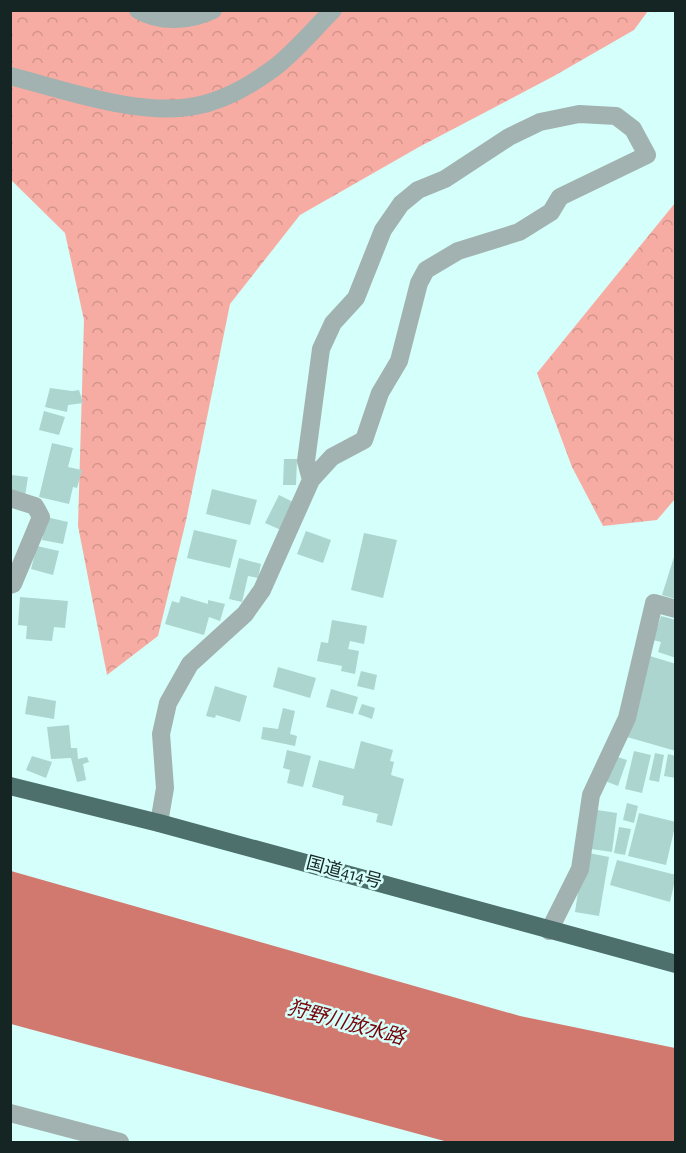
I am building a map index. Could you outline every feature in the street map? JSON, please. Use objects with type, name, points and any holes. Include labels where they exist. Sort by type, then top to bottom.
[{"type":"highway","name":"国道414号","points":[[10,786],[159,823],[675,964]]},
{"type":"street","points":[[138,10],[174,20],[200,17],[213,10]]},
{"type":"street","points":[[10,76],[117,104],[162,108],[196,106],[234,93],[275,68],[333,10]]},
{"type":"street","points":[[159,823],[165,788],[161,734],[168,703],[190,664],[245,615],[262,590],[311,480],[332,456],[364,440],[380,393],[399,361],[419,283],[426,270],[458,250],[519,232],[551,212],[560,197],[647,155],[633,129],[616,116],[579,114],[540,122],[509,137],[445,180],[417,190],[401,204],[383,230],[356,298],[333,323],[321,349],[306,461],[311,480]]},
{"type":"street","points":[[10,498],[35,506],[40,517],[14,584],[10,585]]},
{"type":"street","points":[[549,931],[580,869],[591,795],[627,718],[654,603],[675,609]]},
{"type":"street","points":[[10,1113],[120,1143]]},
{"type":"green space","points":[[10,11],[648,11],[634,30],[554,76],[419,147],[300,215],[230,304],[186,521],[158,636],[107,675],[78,526],[84,320],[65,233],[11,180]]},
{"type":"green space","points":[[675,203],[675,499],[657,520],[603,526],[572,467],[537,373]]},
{"type":"water","name":"狩野川放水路","points":[[11,871],[520,1016],[675,1048],[675,1142],[448,1142],[11,1024]]},
{"type":"building","points":[[50,388],[79,390],[83,403],[68,405],[67,412],[45,407]]},
{"type":"building","points":[[44,411],[65,417],[59,435],[39,430]]},
{"type":"building","points":[[52,443],[73,448],[68,467],[82,470],[77,488],[73,487],[69,504],[39,497]]},
{"type":"building","points":[[284,459],[297,459],[296,485],[283,485]]},
{"type":"building","points":[[11,475],[28,477],[25,496],[10,494]]},
{"type":"building","points":[[212,489],[257,500],[250,525],[206,514]]},
{"type":"building","points":[[279,495],[295,503],[281,530],[265,523]]},
{"type":"building","points":[[46,517],[68,522],[63,544],[42,540]]},
{"type":"building","points":[[194,530],[237,540],[230,568],[187,558]]},
{"type":"building","points":[[306,531],[331,540],[323,563],[297,554]]},
{"type":"building","points":[[364,533],[397,540],[383,598],[351,590]]},
{"type":"building","points":[[37,546],[59,551],[53,575],[31,569]]},
{"type":"building","points":[[674,557],[676,557],[676,599],[662,595]]},
{"type":"building","points":[[239,558],[261,564],[258,578],[248,576],[242,602],[229,599]]},
{"type":"building","points":[[181,596],[208,604],[208,600],[225,604],[220,621],[209,617],[204,635],[165,624],[172,601],[179,603]]},
{"type":"building","points":[[20,597],[68,601],[65,628],[54,627],[52,641],[26,639],[27,626],[18,625]]},
{"type":"building","points":[[661,616],[676,620],[676,658],[658,652],[661,642],[653,640]]},
{"type":"building","points":[[332,620],[367,626],[364,644],[350,641],[348,649],[359,651],[355,674],[341,671],[342,666],[317,661],[321,642],[328,643]]},
{"type":"building","points":[[650,656],[676,664],[676,751],[627,737]]},
{"type":"building","points":[[278,667],[316,678],[310,698],[273,687]]},
{"type":"building","points":[[361,671],[377,675],[374,690],[357,686]]},
{"type":"building","points":[[215,686],[247,696],[240,722],[216,715],[215,718],[206,716]]},
{"type":"building","points":[[331,689],[358,697],[353,714],[326,707]]},
{"type":"building","points":[[28,696],[56,701],[54,719],[25,714]]},
{"type":"building","points":[[362,704],[375,708],[372,719],[358,714]]},
{"type":"building","points":[[283,708],[295,711],[290,734],[297,736],[295,746],[261,739],[263,727],[278,729]]},
{"type":"building","points":[[69,725],[71,748],[77,748],[78,759],[87,757],[89,762],[83,764],[86,780],[77,782],[71,758],[51,759],[47,727]]},
{"type":"building","points":[[361,741],[393,750],[390,761],[394,762],[391,775],[404,779],[392,826],[376,822],[378,814],[342,805],[344,796],[312,787],[319,760],[354,769]]},
{"type":"building","points":[[287,750],[311,756],[303,787],[287,783],[290,770],[283,768]]},
{"type":"building","points":[[634,751],[651,755],[642,793],[625,789]]},
{"type":"building","points":[[655,753],[664,755],[659,782],[649,780]]},
{"type":"building","points":[[668,754],[676,756],[676,778],[664,776]]},
{"type":"building","points":[[32,756],[52,762],[46,778],[26,770]]},
{"type":"building","points":[[614,756],[627,760],[618,786],[605,781]]},
{"type":"building","points":[[627,803],[638,806],[634,823],[623,820]]},
{"type":"building","points":[[597,810],[617,813],[612,852],[591,849]]},
{"type":"building","points":[[639,813],[676,822],[666,865],[628,856]]},
{"type":"building","points":[[619,827],[631,829],[625,855],[614,853]]},
{"type":"building","points":[[589,853],[609,857],[599,916],[575,912],[580,879]]},
{"type":"building","points":[[617,860],[676,875],[670,902],[610,885]]}]
